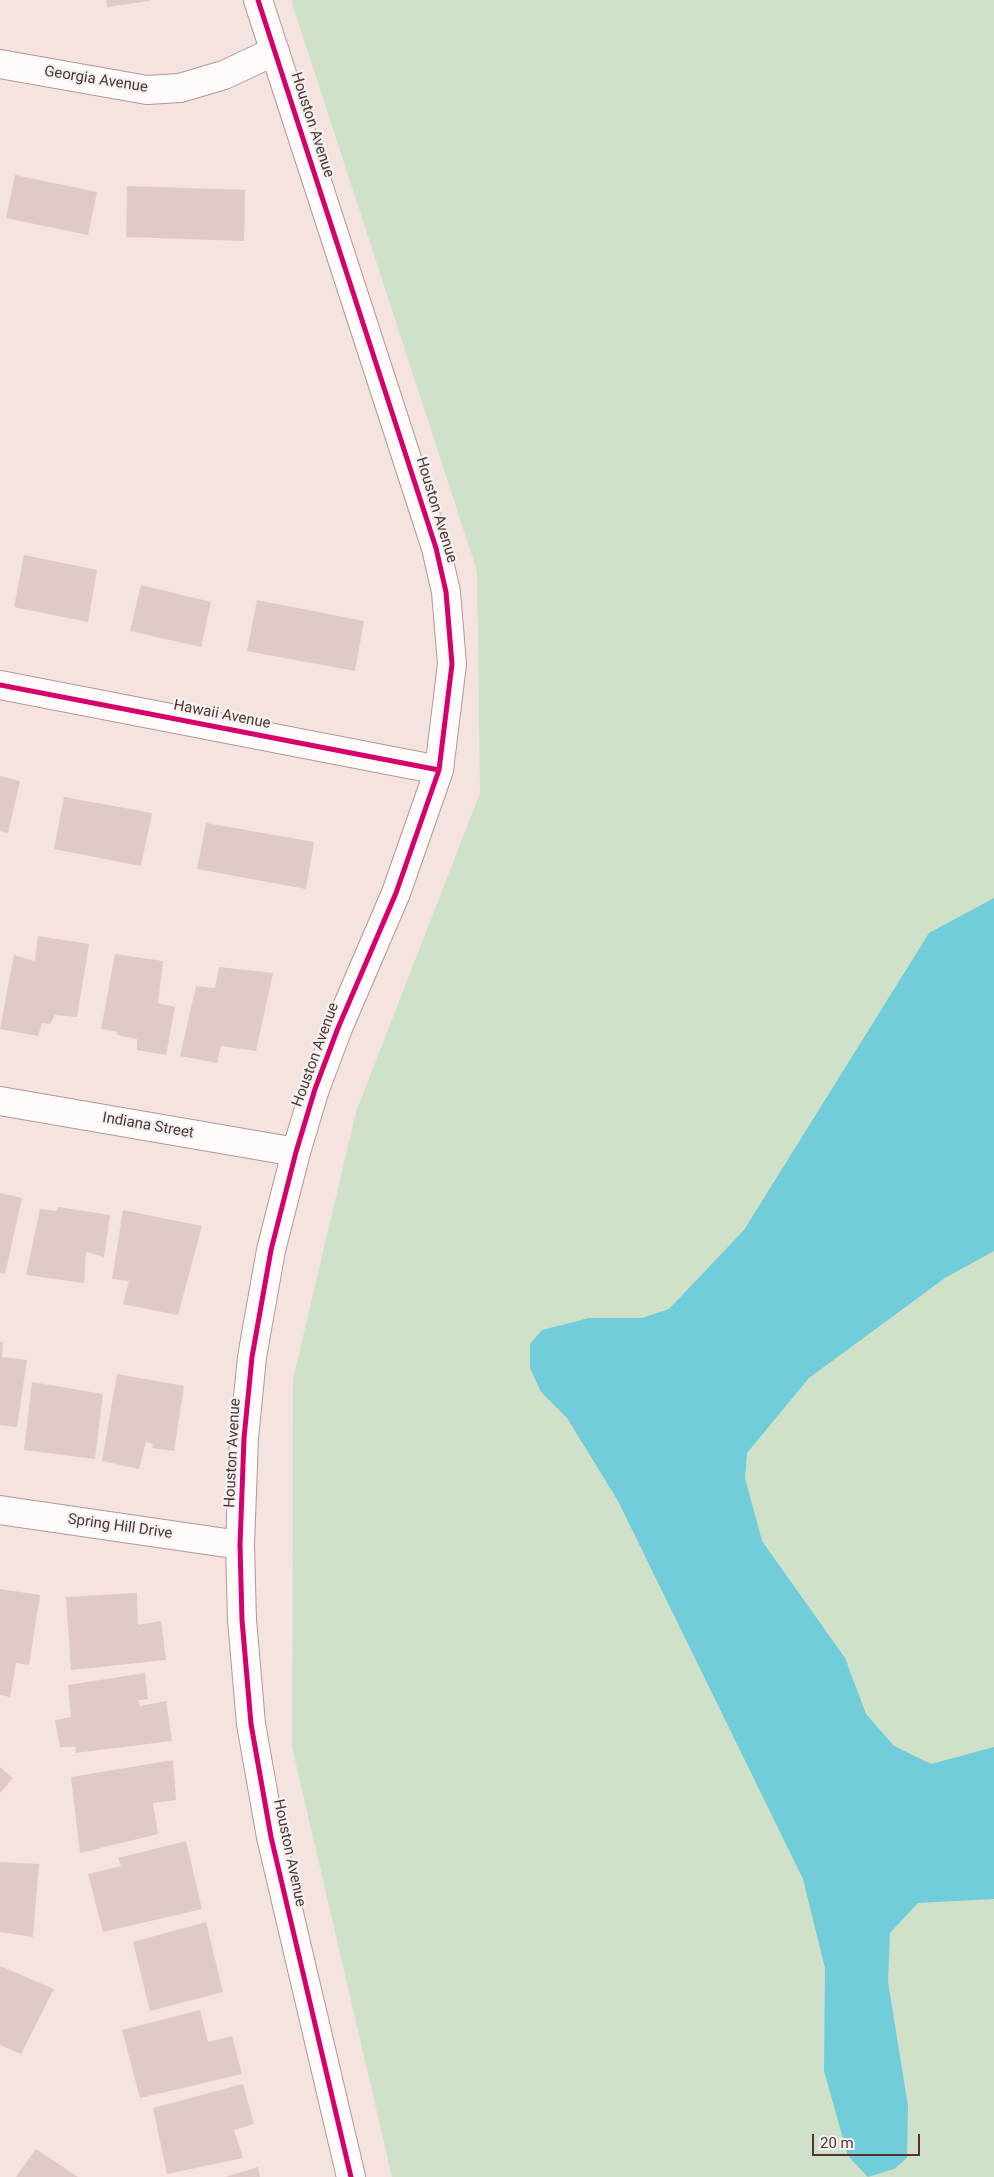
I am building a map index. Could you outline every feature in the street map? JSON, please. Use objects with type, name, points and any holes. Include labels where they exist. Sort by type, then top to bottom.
[{"type":"street","name":"Houston Avenue","points":[[258,0],[438,557],[446,592],[452,664],[439,770],[396,893],[338,1028],[315,1089],[296,1152],[271,1250],[252,1356],[244,1438],[240,1545],[242,1620],[250,1705],[261,1781],[271,1837],[351,2177]]},
{"type":"street","name":"Georgia Avenue","points":[[0,64],[147,90],[180,88],[224,75],[275,51]]},
{"type":"street","name":"Hawaii Avenue","points":[[0,685],[439,770]]},
{"type":"street","name":"Indiana Street","points":[[0,1101],[296,1152]]},
{"type":"street","name":"Spring Hill Drive","points":[[0,1510],[240,1545]]},
{"type":"green space","points":[[291,0],[994,0],[994,2177],[392,2177],[292,1747],[293,1379],[356,1112],[480,793],[477,571]]},
{"type":"water","points":[[994,898],[994,1251],[945,1278],[809,1378],[747,1453],[745,1478],[762,1541],[845,1658],[866,1714],[894,1746],[931,1764],[994,1747],[994,1899],[918,1903],[890,1933],[888,1982],[908,2106],[907,2158],[894,2169],[868,2177],[848,2156],[824,2071],[825,1968],[803,1879],[618,1501],[567,1418],[541,1392],[530,1368],[530,1344],[542,1330],[589,1318],[642,1318],[669,1309],[744,1230],[929,933]]},
{"type":"building","points":[[106,0],[150,0],[150,1],[107,7]]},
{"type":"building","points":[[15,175],[97,192],[88,235],[6,218]]},
{"type":"building","points":[[127,186],[245,190],[244,241],[126,237]]},
{"type":"building","points":[[24,555],[97,570],[88,622],[14,607]]},
{"type":"building","points":[[141,585],[211,602],[201,647],[130,631]]},
{"type":"building","points":[[257,600],[364,621],[355,671],[247,651]]},
{"type":"building","points":[[0,776],[20,781],[8,833],[0,831]]},
{"type":"building","points":[[64,797],[152,813],[141,866],[54,849]]},
{"type":"building","points":[[206,823],[314,842],[306,889],[197,869]]},
{"type":"building","points":[[38,936],[89,944],[77,1017],[55,1015],[50,1024],[42,1023],[38,1036],[0,1029],[14,955],[35,961]]},
{"type":"building","points":[[115,954],[163,961],[158,1003],[175,1007],[166,1055],[137,1050],[137,1039],[117,1035],[118,1032],[101,1029]]},
{"type":"building","points":[[219,967],[273,973],[256,1051],[221,1046],[217,1063],[180,1056],[196,986],[215,988]]},
{"type":"building","points":[[0,1193],[22,1198],[5,1274],[0,1273]]},
{"type":"building","points":[[58,1207],[110,1215],[104,1257],[86,1252],[84,1283],[26,1275],[40,1209],[56,1211]]},
{"type":"building","points":[[123,1210],[202,1226],[178,1315],[123,1304],[129,1281],[112,1279]]},
{"type":"building","points":[[0,1342],[3,1342],[2,1357],[27,1360],[17,1427],[0,1425]]},
{"type":"building","points":[[117,1374],[184,1386],[174,1451],[152,1448],[153,1444],[146,1442],[139,1469],[102,1461]]},
{"type":"building","points":[[32,1382],[103,1394],[95,1459],[24,1450]]},
{"type":"building","points":[[0,1589],[40,1595],[29,1665],[16,1663],[10,1697],[0,1695]]},
{"type":"building","points":[[137,1593],[138,1625],[161,1621],[166,1660],[71,1670],[66,1597]]},
{"type":"building","points":[[145,1673],[148,1699],[138,1700],[140,1706],[166,1701],[172,1741],[75,1753],[76,1747],[60,1747],[55,1720],[71,1717],[68,1685]]},
{"type":"building","points":[[173,1760],[176,1800],[153,1803],[158,1834],[80,1853],[71,1777]]},
{"type":"building","points":[[0,1767],[13,1778],[0,1793]]},
{"type":"building","points":[[186,1841],[202,1909],[103,1932],[88,1874],[121,1866],[118,1858]]},
{"type":"building","points":[[0,1862],[39,1864],[33,1937],[0,1932]]},
{"type":"building","points":[[206,1922],[223,1992],[150,2011],[133,1942]]},
{"type":"building","points":[[0,1966],[54,1989],[21,2054],[0,2045]]},
{"type":"building","points":[[200,2010],[208,2042],[232,2036],[242,2074],[140,2098],[122,2030]]},
{"type":"building","points":[[243,2084],[254,2124],[234,2130],[243,2158],[167,2174],[153,2108]]},
{"type":"building","points":[[36,2149],[78,2177],[16,2177]]},
{"type":"building","points":[[258,2167],[260,2177],[226,2177]]},
{"type":"cycle path","points":[[258,0],[436,548],[446,592],[452,664],[439,770],[396,893],[338,1028],[315,1089],[296,1152],[271,1250],[252,1357],[244,1438],[240,1545],[242,1620],[251,1724],[271,1837],[351,2177]]},
{"type":"cycle path","points":[[0,685],[439,770]]}]
